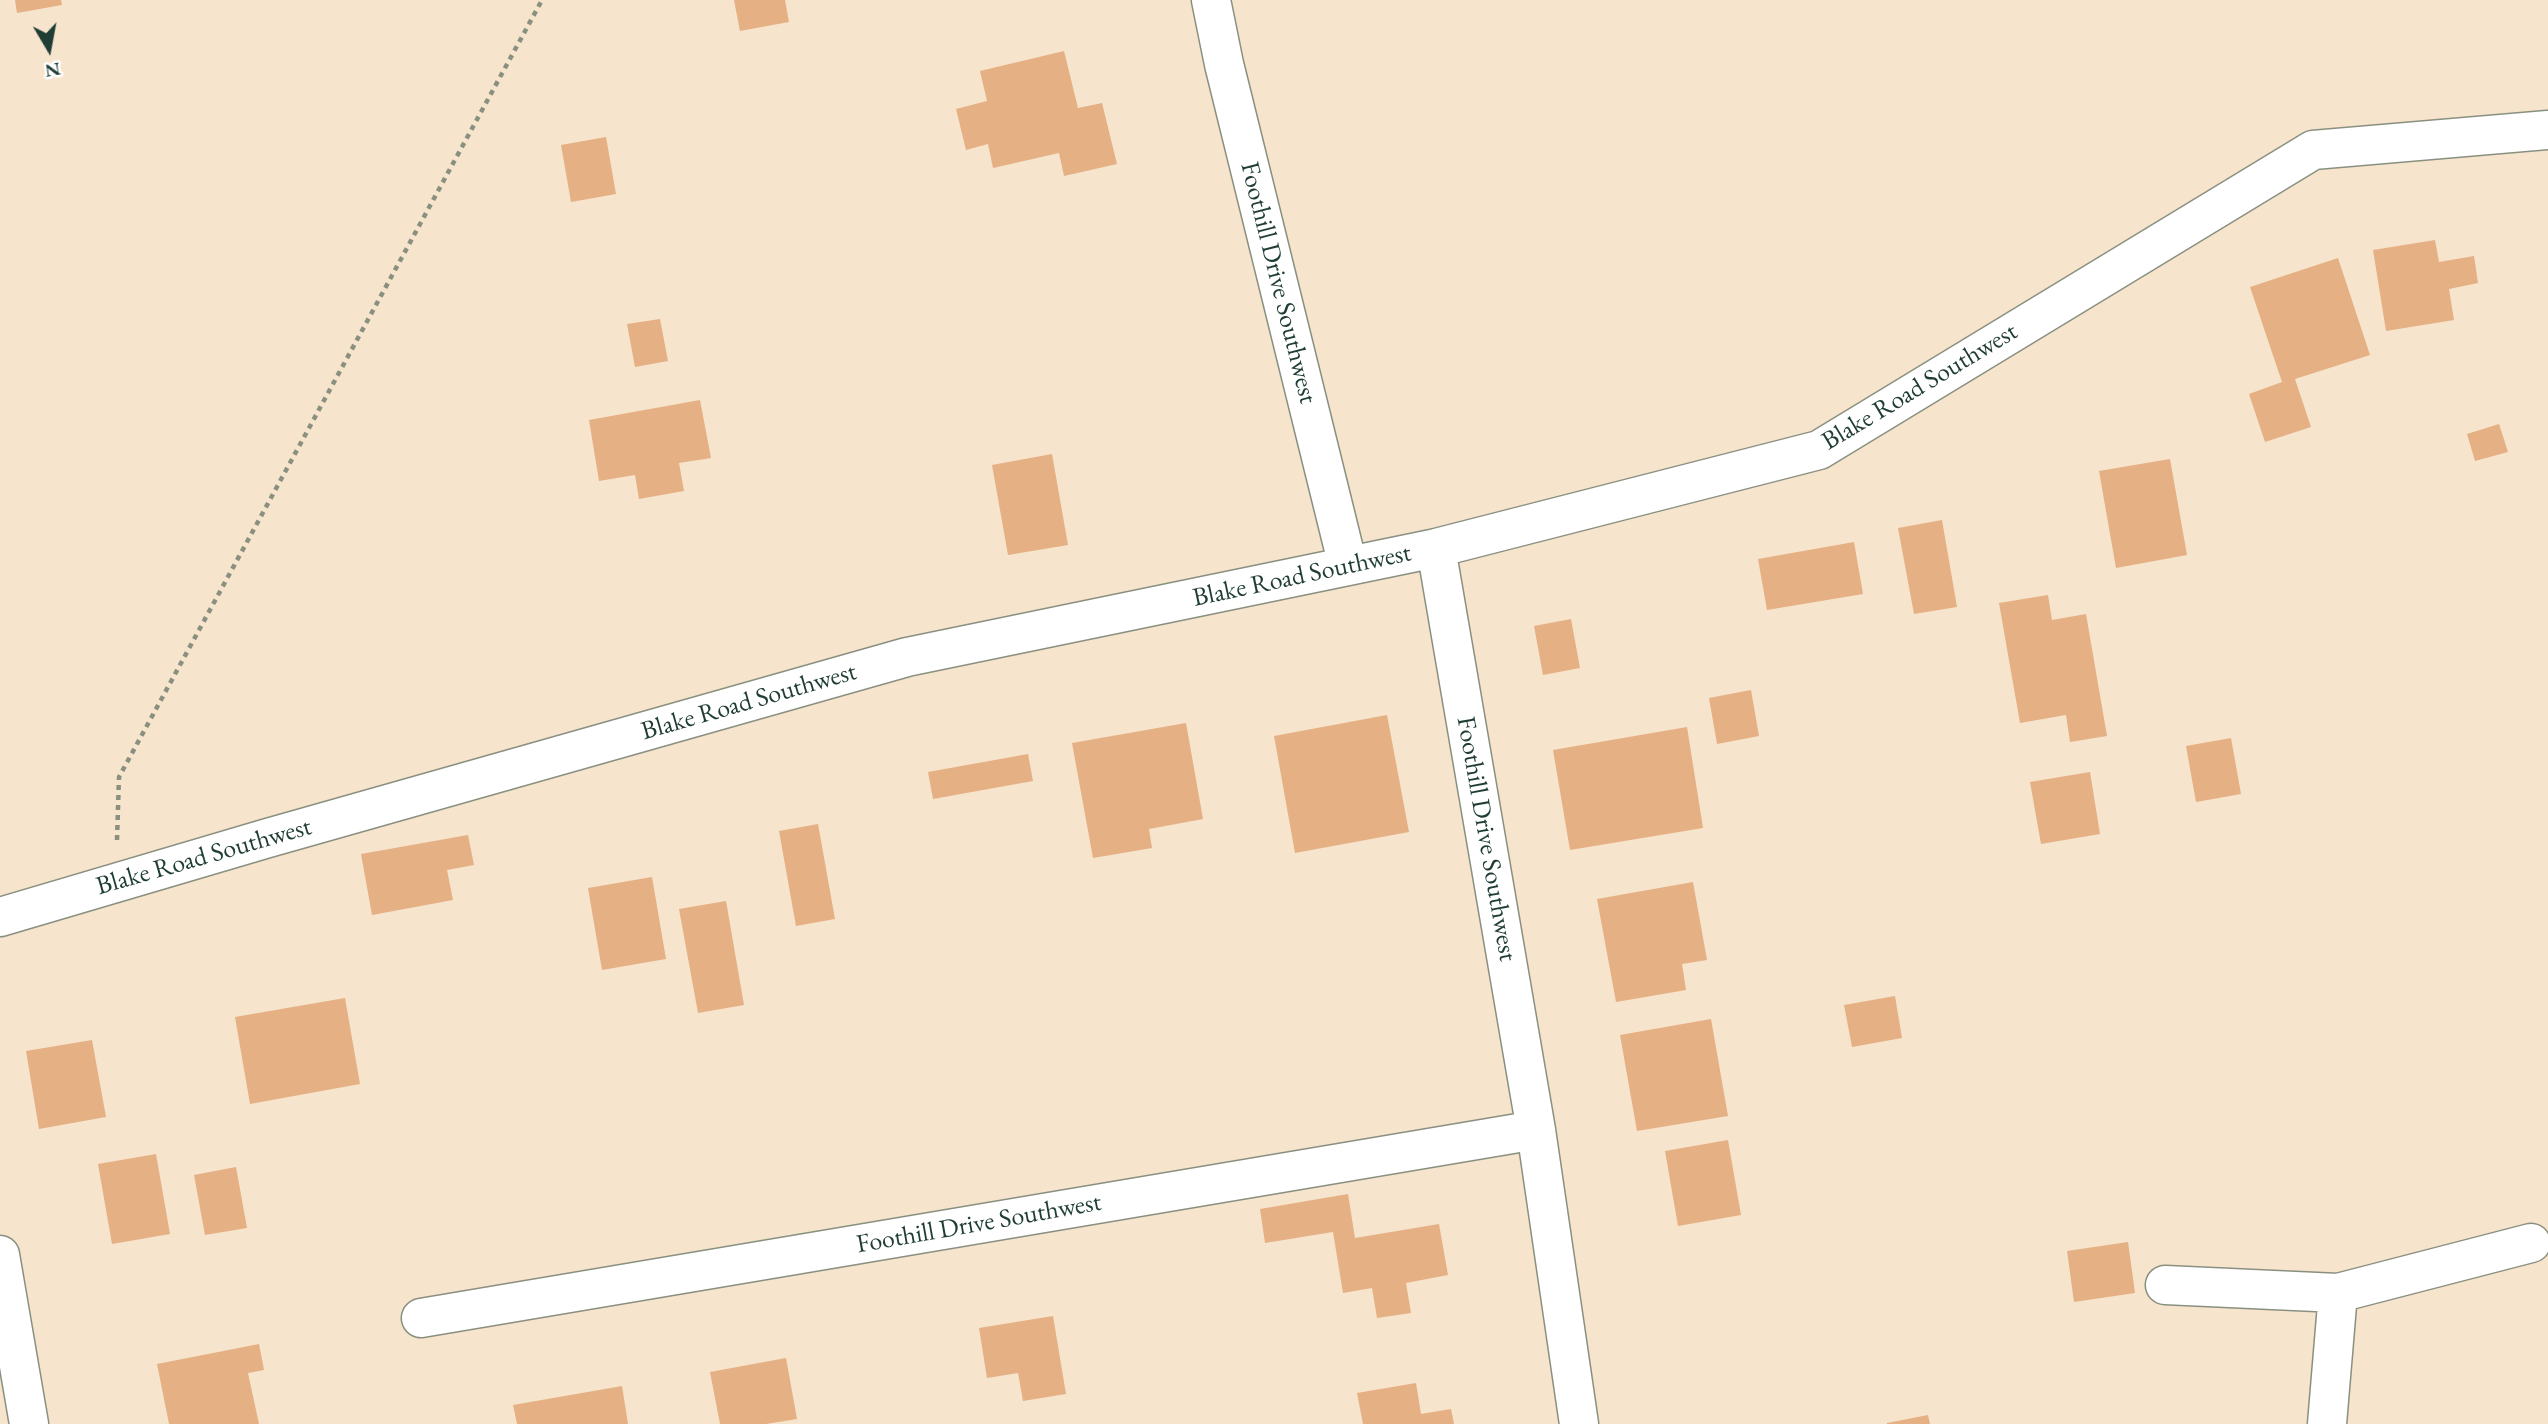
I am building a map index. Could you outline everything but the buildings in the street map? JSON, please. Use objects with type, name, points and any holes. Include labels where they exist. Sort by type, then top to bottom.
[{"type":"street","name":"Foothill Drive Southwest","points":[[1211,0],[1224,64],[1348,566]]},
{"type":"street","name":"Blake Road Southwest","points":[[0,917],[906,657],[1436,548],[1818,450],[2313,150],[2548,130]]},
{"type":"street","name":"Foothill Drive Southwest","points":[[1436,548],[1536,1130],[1579,1424]]},
{"type":"street","name":"Foothill Drive Southwest","points":[[421,1318],[1536,1130]]},
{"type":"street","points":[[2165,1285],[2338,1293],[2531,1243]]},
{"type":"street","points":[[0,1255],[29,1424]]},
{"type":"street","points":[[2327,1424],[2338,1293]]},
{"type":"path","points":[[116,883],[119,777],[542,0]]}]
